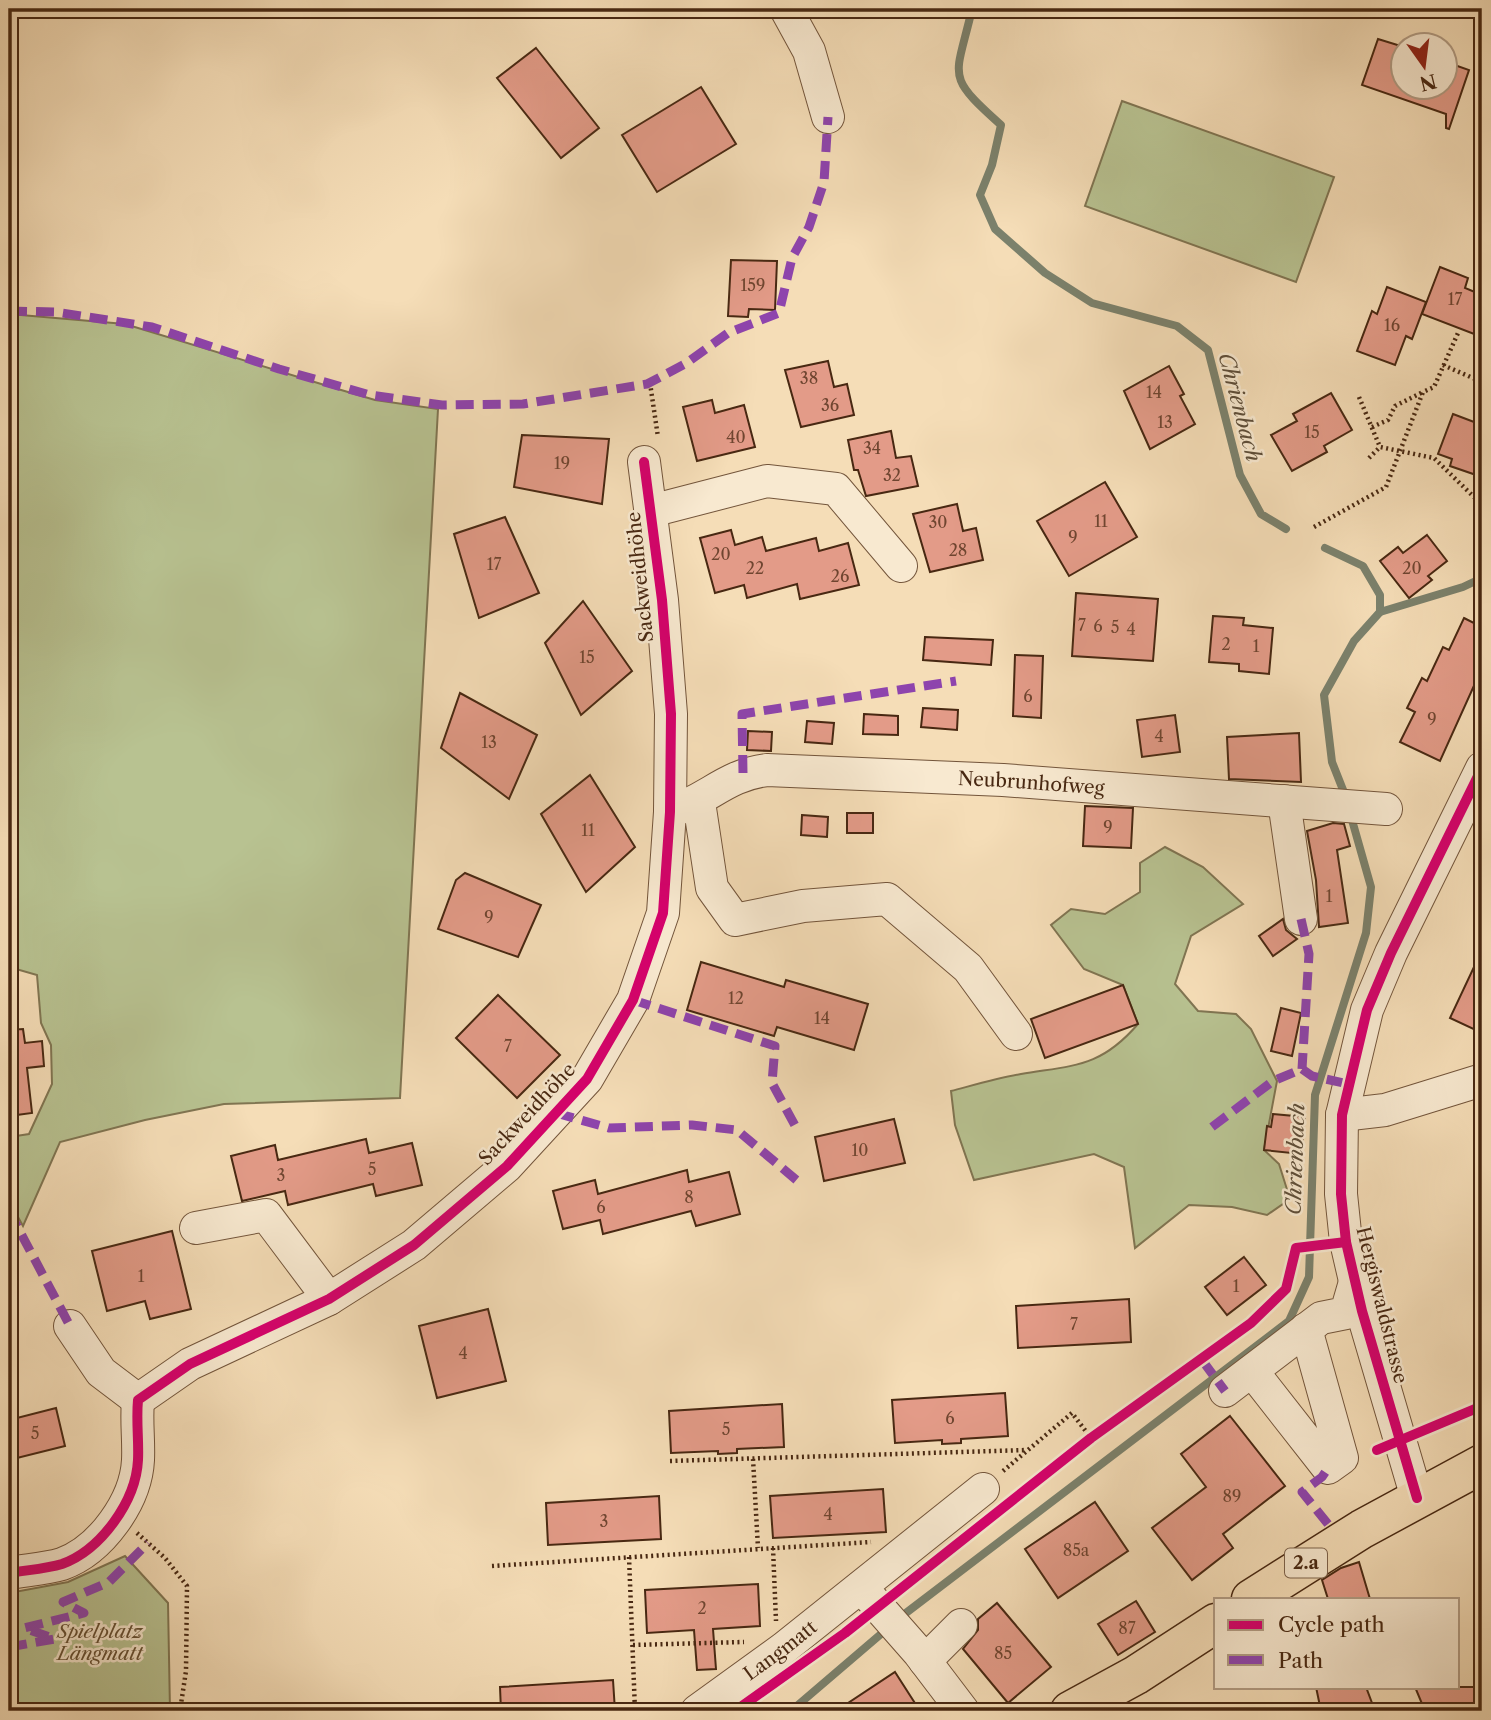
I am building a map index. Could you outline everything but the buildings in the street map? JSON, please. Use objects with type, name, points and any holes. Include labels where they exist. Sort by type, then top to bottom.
[{"type":"main road","name":"2.a","points":[[1253,1598],[1318,1555],[1482,1464]]},
{"type":"main road","points":[[1070,1711],[1136,1675],[1214,1624]]},
{"type":"street","points":[[786,9],[809,51],[828,117]]},
{"type":"street","name":"Sackweidhöhe","points":[[138,1401],[190,1364],[329,1299],[414,1245],[508,1166],[587,1079],[633,1000],[663,913],[685,807],[671,714],[662,600],[644,462]]},
{"type":"street","points":[[651,511],[767,481],[835,489],[901,566]]},
{"type":"street","name":"Hergiswaldstrasse","points":[[1417,1498],[1346,1242],[1341,1194],[1342,1115],[1367,1010],[1391,953],[1482,768]]},
{"type":"street","name":"Neubrunhofweg","points":[[685,807],[743,773],[767,770],[1003,780],[1360,808]]},
{"type":"street","points":[[1284,801],[1301,919]]},
{"type":"street","points":[[685,807],[712,888],[735,920],[803,906],[887,898],[968,968],[1016,1034]]},
{"type":"street","points":[[1342,1115],[1385,1110],[1482,1080]]},
{"type":"street","points":[[196,1228],[266,1215],[329,1299]]},
{"type":"street","points":[[1225,1391],[1321,1318],[1346,1313],[1355,1282]]},
{"type":"street","points":[[9,1573],[61,1564],[87,1551],[118,1516],[130,1494],[138,1461],[135,1424],[138,1401],[101,1372],[70,1326]]},
{"type":"street","points":[[1252,1371],[1328,1468],[1342,1458],[1306,1329]]},
{"type":"street","name":"Langmatt","points":[[697,1711],[780,1644],[861,1587],[983,1489]]},
{"type":"street","points":[[861,1587],[884,1610],[963,1711]]},
{"type":"street","points":[[922,1657],[961,1625]]},
{"type":"path","points":[[1372,427],[1388,420],[1395,406],[1434,387],[1458,334]]},
{"type":"path","points":[[1443,365],[1482,382]]},
{"type":"path","points":[[644,462],[661,460],[650,383]]},
{"type":"path","points":[[1314,527],[1386,487],[1423,392]]},
{"type":"path","points":[[1359,397],[1380,447]]},
{"type":"path","points":[[1380,447],[1434,458],[1474,497],[1482,501]]},
{"type":"path","points":[[1369,458],[1380,447]]},
{"type":"path","points":[[983,1489],[1072,1413],[1091,1438]]},
{"type":"path","points":[[1080,1446],[1102,1430]]},
{"type":"path","points":[[670,1461],[1026,1450]]},
{"type":"path","points":[[753,1459],[758,1548]]},
{"type":"path","points":[[492,1566],[923,1538]]},
{"type":"path","points":[[633,1645],[780,1644],[773,1548]]},
{"type":"path","points":[[158,1552],[187,1586],[186,1671],[181,1704],[185,1711]]},
{"type":"path","points":[[629,1557],[635,1711]]},
{"type":"path","points":[[151,1711],[181,1704]]},
{"type":"green space","points":[[1122,101],[1334,177],[1296,282],[1085,206]]},
{"type":"green space","points":[[9,314],[125,324],[375,400],[438,409],[400,1098],[224,1104],[145,1120],[60,1142],[23,1226],[9,1201],[9,1137],[29,1134],[52,1084],[51,1045],[41,1023],[37,975],[9,967]]},
{"type":"green space","points":[[1165,847],[1203,867],[1243,904],[1191,936],[1175,984],[1198,1011],[1236,1014],[1251,1029],[1277,1081],[1264,1150],[1279,1164],[1290,1199],[1267,1215],[1232,1207],[1189,1205],[1135,1248],[1124,1167],[1094,1154],[974,1180],[955,1125],[951,1091],[1085,1062],[1111,1049],[1138,1024],[1123,985],[1084,969],[1051,925],[1071,909],[1105,914],[1140,892],[1140,863]]},
{"type":"green space","name":"Spielplatz Längmatt","points":[[125,1556],[168,1603],[170,1711],[9,1711],[9,1593],[68,1582]]},
{"type":"waterway","name":"Chrienbach","points":[[972,9],[959,63],[959,74],[970,95],[1001,125],[992,165],[980,195],[995,229],[1045,273],[1092,303],[1177,326],[1208,350],[1240,475],[1261,514],[1286,529]]},
{"type":"waterway","name":"Chrienbach","points":[[1325,548],[1363,566],[1380,595],[1380,612],[1354,641],[1324,695],[1332,762],[1347,800]]},
{"type":"waterway","points":[[1380,612],[1463,587],[1482,578]]},
{"type":"waterway","name":"Chrienbach","points":[[898,1619],[1289,1321],[1309,1277],[1315,1095],[1366,933],[1371,887],[1350,813]]},
{"type":"waterway","name":"Chrienbach","points":[[791,1711],[888,1628]]},
{"type":"marked path","points":[[9,311],[56,312],[152,327],[279,369],[370,395],[442,405],[523,404],[647,384],[685,364],[728,333],[779,313],[792,258],[809,227],[824,182],[828,117]]},
{"type":"marked path","points":[[743,773],[742,714],[956,681]]},
{"type":"marked path","points":[[1301,919],[1309,954],[1302,1069]]},
{"type":"marked path","points":[[633,1000],[775,1046],[772,1083],[798,1131]]},
{"type":"marked path","points":[[1212,1127],[1273,1081],[1302,1069],[1312,1076],[1348,1084]]},
{"type":"marked path","points":[[556,1113],[609,1128],[692,1125],[737,1130],[800,1183]]},
{"type":"marked path","points":[[9,1211],[70,1326]]},
{"type":"marked path","points":[[1202,1360],[1225,1391]]},
{"type":"marked path","points":[[1328,1468],[1322,1477],[1302,1492],[1328,1524]]},
{"type":"marked path","points":[[9,1647],[55,1639],[24,1628],[84,1613],[63,1602],[109,1582],[148,1543]]},
{"type":"cycle path","points":[[9,1573],[62,1564],[90,1548],[114,1522],[131,1492],[136,1476],[138,1400],[190,1364],[329,1299],[414,1245],[507,1166],[587,1079],[633,1000],[663,913],[670,812],[671,714],[662,600],[644,462]]},
{"type":"cycle path","points":[[1417,1498],[1362,1311],[1346,1242],[1341,1194],[1342,1115],[1367,1010],[1391,953],[1482,768]]},
{"type":"cycle path","points":[[735,1711],[845,1633],[1091,1438],[1251,1323],[1286,1289],[1296,1248],[1346,1242]]},
{"type":"cycle path","points":[[1377,1450],[1482,1406]]}]
